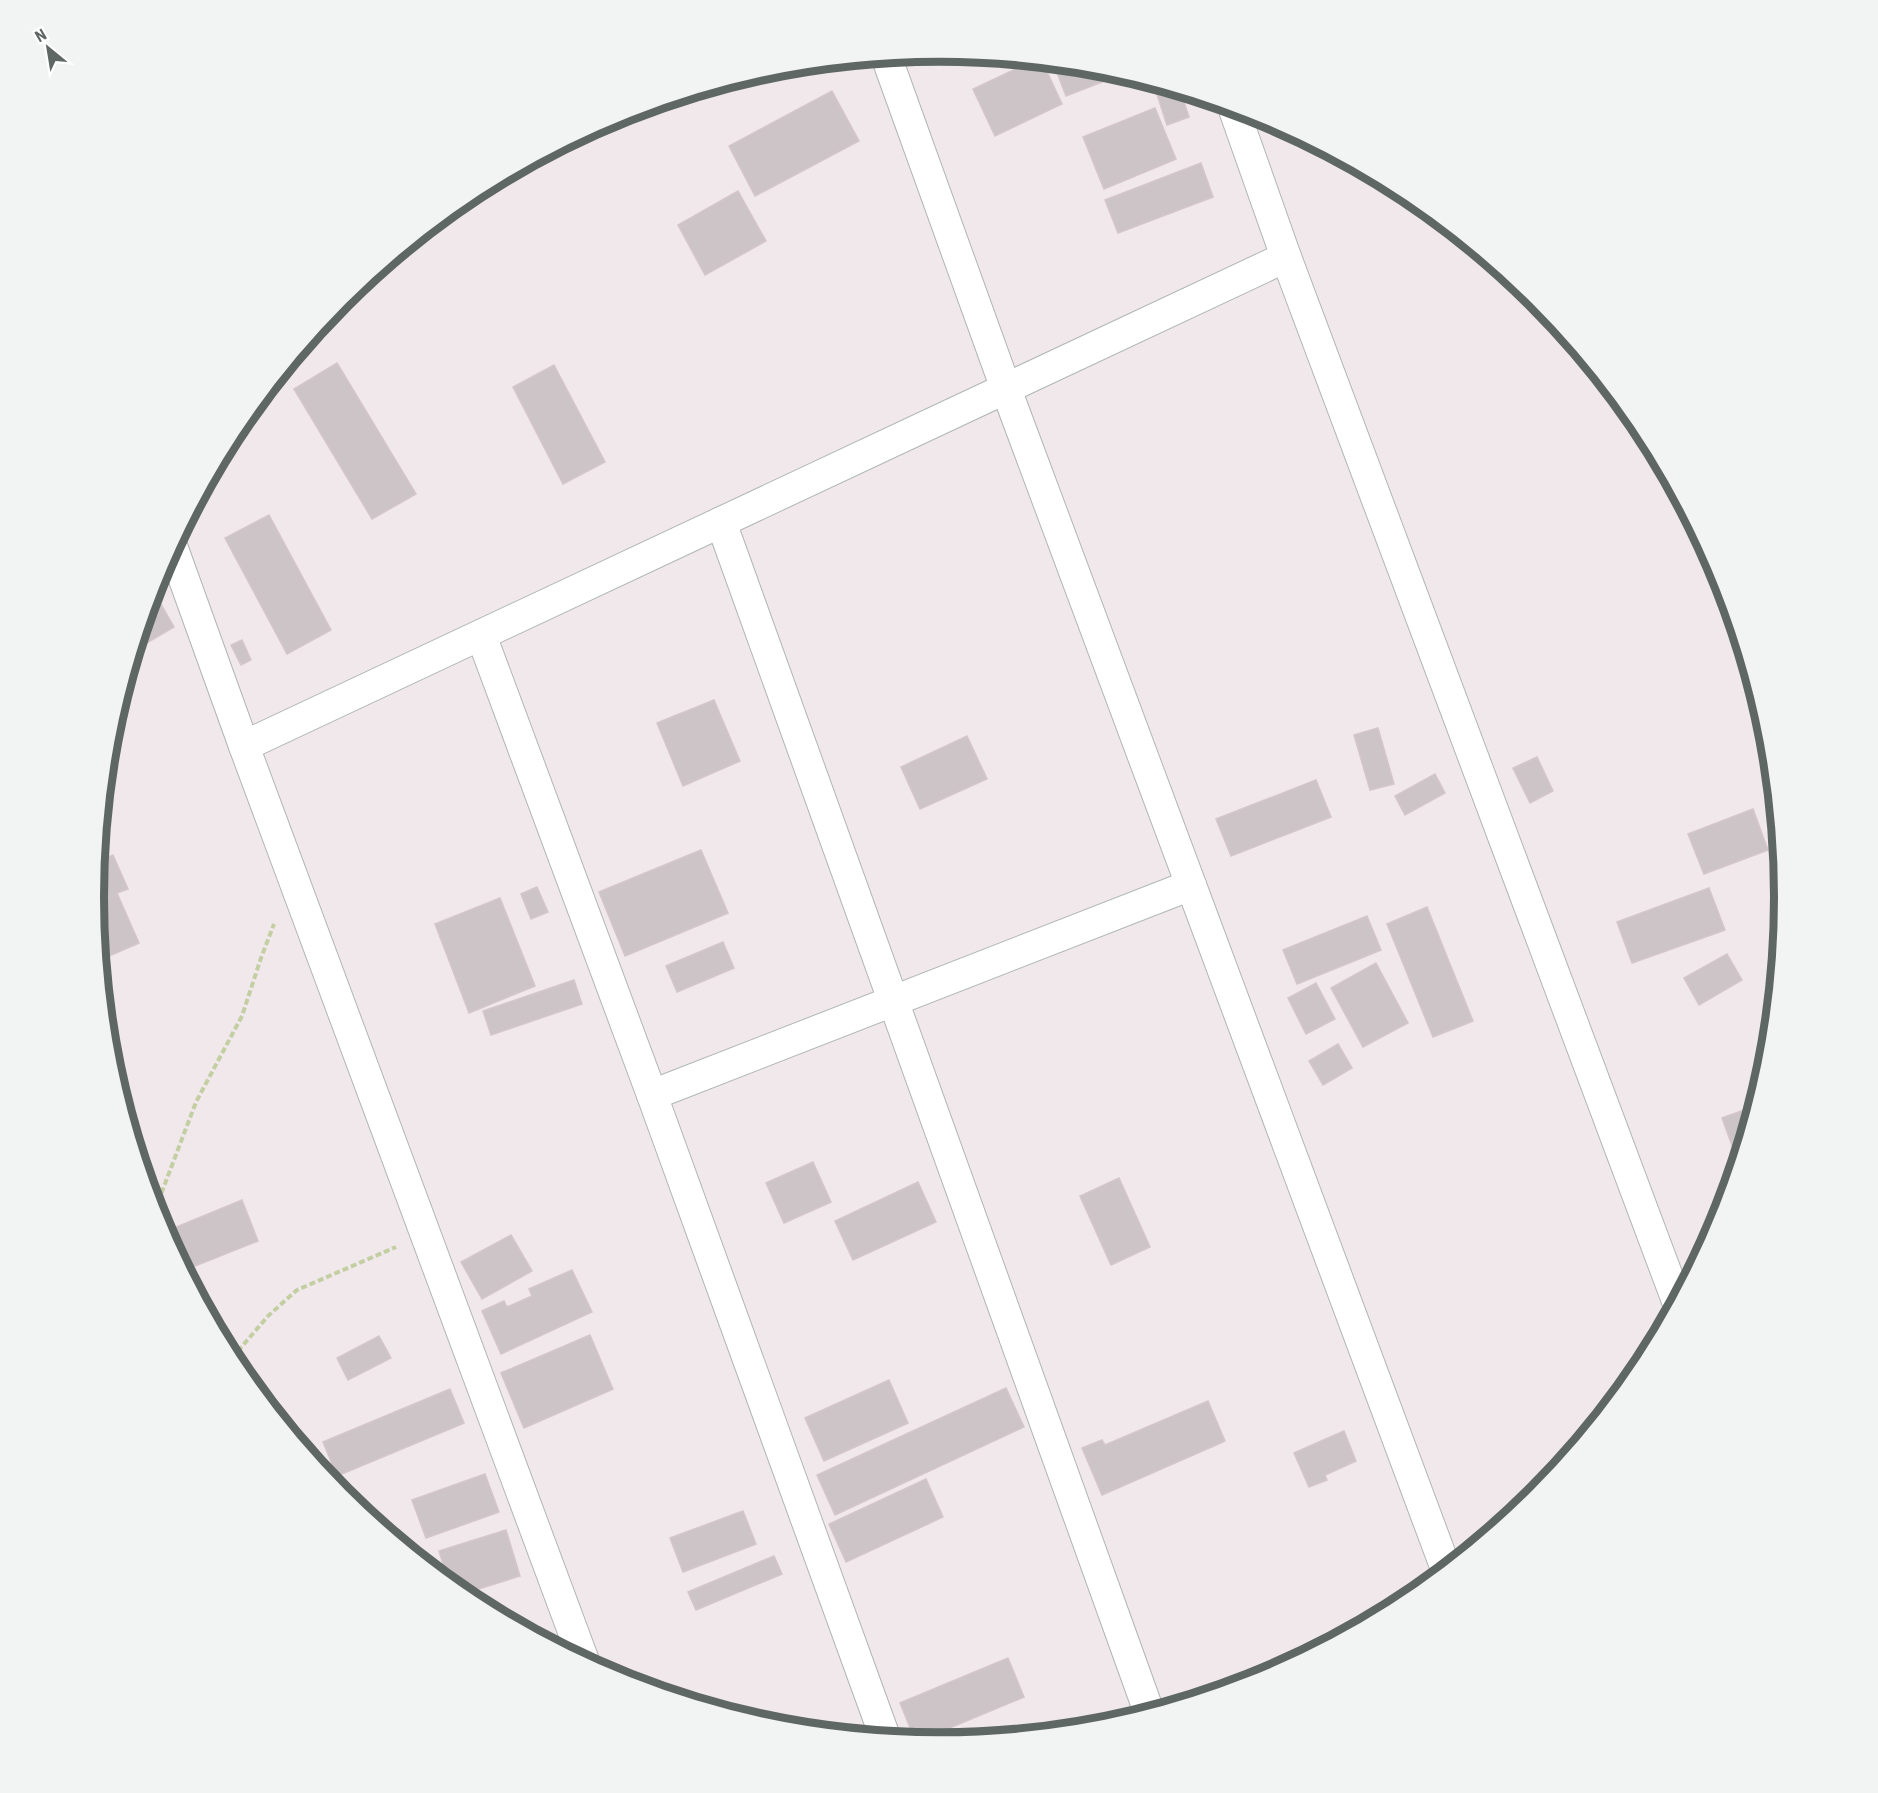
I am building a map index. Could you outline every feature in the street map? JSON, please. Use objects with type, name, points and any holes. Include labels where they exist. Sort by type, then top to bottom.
[{"type":"street","points":[[888,63],[1005,389],[1443,1562]]},
{"type":"street","points":[[1237,117],[1286,257],[1674,1292]]},
{"type":"street","points":[[244,746],[1286,257]]},
{"type":"street","points":[[721,522],[1146,1705]]},
{"type":"street","points":[[176,558],[580,1650]]},
{"type":"street","points":[[481,635],[652,1095],[882,1730]]},
{"type":"street","points":[[652,1095],[1191,885]]},
{"type":"path","points":[[160,1196],[196,1102],[242,1016],[279,913],[290,869]]},
{"type":"path","points":[[239,1350],[268,1316],[297,1290],[425,1234]]},
{"type":"building","points":[[1022,66],[1046,69],[1062,104],[995,136],[973,89]]},
{"type":"building","points":[[1056,70],[1107,79],[1107,80],[1066,96]]},
{"type":"building","points":[[1156,90],[1183,99],[1189,117],[1167,125]]},
{"type":"building","points":[[832,91],[859,141],[755,196],[729,146]]},
{"type":"building","points":[[1155,108],[1176,159],[1104,189],[1083,137]]},
{"type":"building","points":[[1201,163],[1213,197],[1118,233],[1105,200]]},
{"type":"building","points":[[738,191],[766,241],[705,275],[678,225]]},
{"type":"building","points":[[337,363],[416,494],[372,519],[294,389]]},
{"type":"building","points":[[554,365],[605,462],[563,484],[513,387]]},
{"type":"building","points":[[269,515],[331,630],[287,654],[225,538]]},
{"type":"building","points":[[159,600],[174,627],[143,646]]},
{"type":"building","points":[[242,640],[251,660],[241,665],[231,645]]},
{"type":"building","points":[[714,700],[740,761],[683,786],[657,723]]},
{"type":"building","points":[[1378,728],[1394,784],[1370,790],[1354,735]]},
{"type":"building","points":[[967,736],[987,779],[920,809],[901,767]]},
{"type":"building","points":[[1537,757],[1553,791],[1530,803],[1513,768]]},
{"type":"building","points":[[1435,774],[1445,793],[1405,815],[1395,796]]},
{"type":"building","points":[[1316,780],[1331,817],[1231,856],[1216,819]]},
{"type":"building","points":[[1753,809],[1768,850],[1704,874],[1688,834]]},
{"type":"building","points":[[701,850],[728,913],[625,956],[599,892]]},
{"type":"building","points":[[113,855],[128,889],[117,893],[139,943],[107,957],[104,896],[105,858]]},
{"type":"building","points":[[537,887],[548,912],[531,919],[521,894]]},
{"type":"building","points":[[1709,888],[1725,930],[1632,963],[1617,922]]},
{"type":"building","points":[[500,898],[535,986],[469,1013],[435,924]]},
{"type":"building","points":[[1427,907],[1473,1021],[1433,1037],[1387,924]]},
{"type":"building","points":[[1367,916],[1381,950],[1297,984],[1283,950]]},
{"type":"building","points":[[723,942],[734,968],[677,992],[666,966]]},
{"type":"building","points":[[1727,954],[1742,980],[1699,1005],[1684,978]]},
{"type":"building","points":[[1376,963],[1408,1023],[1363,1047],[1331,988]]},
{"type":"building","points":[[574,980],[582,1004],[491,1035],[483,1011]]},
{"type":"building","points":[[1316,983],[1335,1019],[1306,1034],[1288,998]]},
{"type":"building","points":[[1338,1044],[1352,1068],[1323,1085],[1309,1061]]},
{"type":"building","points":[[1747,1109],[1734,1151],[1722,1118]]},
{"type":"building","points":[[813,1162],[831,1202],[784,1223],[766,1183]]},
{"type":"building","points":[[1119,1178],[1150,1247],[1111,1265],[1080,1196]]},
{"type":"building","points":[[918,1182],[936,1222],[853,1260],[835,1221]]},
{"type":"building","points":[[242,1200],[258,1241],[191,1268],[173,1228]]},
{"type":"building","points":[[511,1235],[532,1271],[482,1299],[461,1262]]},
{"type":"building","points":[[572,1270],[592,1312],[501,1354],[482,1311],[504,1301],[507,1307],[532,1296],[529,1289]]},
{"type":"building","points":[[590,1335],[613,1389],[524,1428],[501,1373]]},
{"type":"building","points":[[379,1336],[391,1358],[348,1380],[337,1358]]},
{"type":"building","points":[[889,1380],[908,1423],[824,1461],[805,1418]]},
{"type":"building","points":[[1006,1388],[1024,1427],[835,1515],[817,1475]]},
{"type":"building","points":[[450,1389],[464,1423],[338,1476],[323,1442]]},
{"type":"building","points":[[1208,1401],[1225,1441],[1102,1495],[1082,1448],[1102,1440],[1105,1445]]},
{"type":"building","points":[[1344,1431],[1356,1461],[1325,1475],[1327,1480],[1309,1487],[1294,1453]]},
{"type":"building","points":[[485,1474],[499,1512],[426,1538],[412,1500]]},
{"type":"building","points":[[926,1479],[943,1517],[846,1562],[829,1524]]},
{"type":"building","points":[[743,1511],[756,1544],[683,1572],[670,1538]]},
{"type":"building","points":[[506,1530],[520,1576],[474,1590],[445,1569],[439,1551]]},
{"type":"building","points":[[774,1556],[782,1574],[696,1610],[688,1592]]},
{"type":"building","points":[[1008,1658],[1024,1697],[940,1732],[911,1731],[900,1703]]}]
